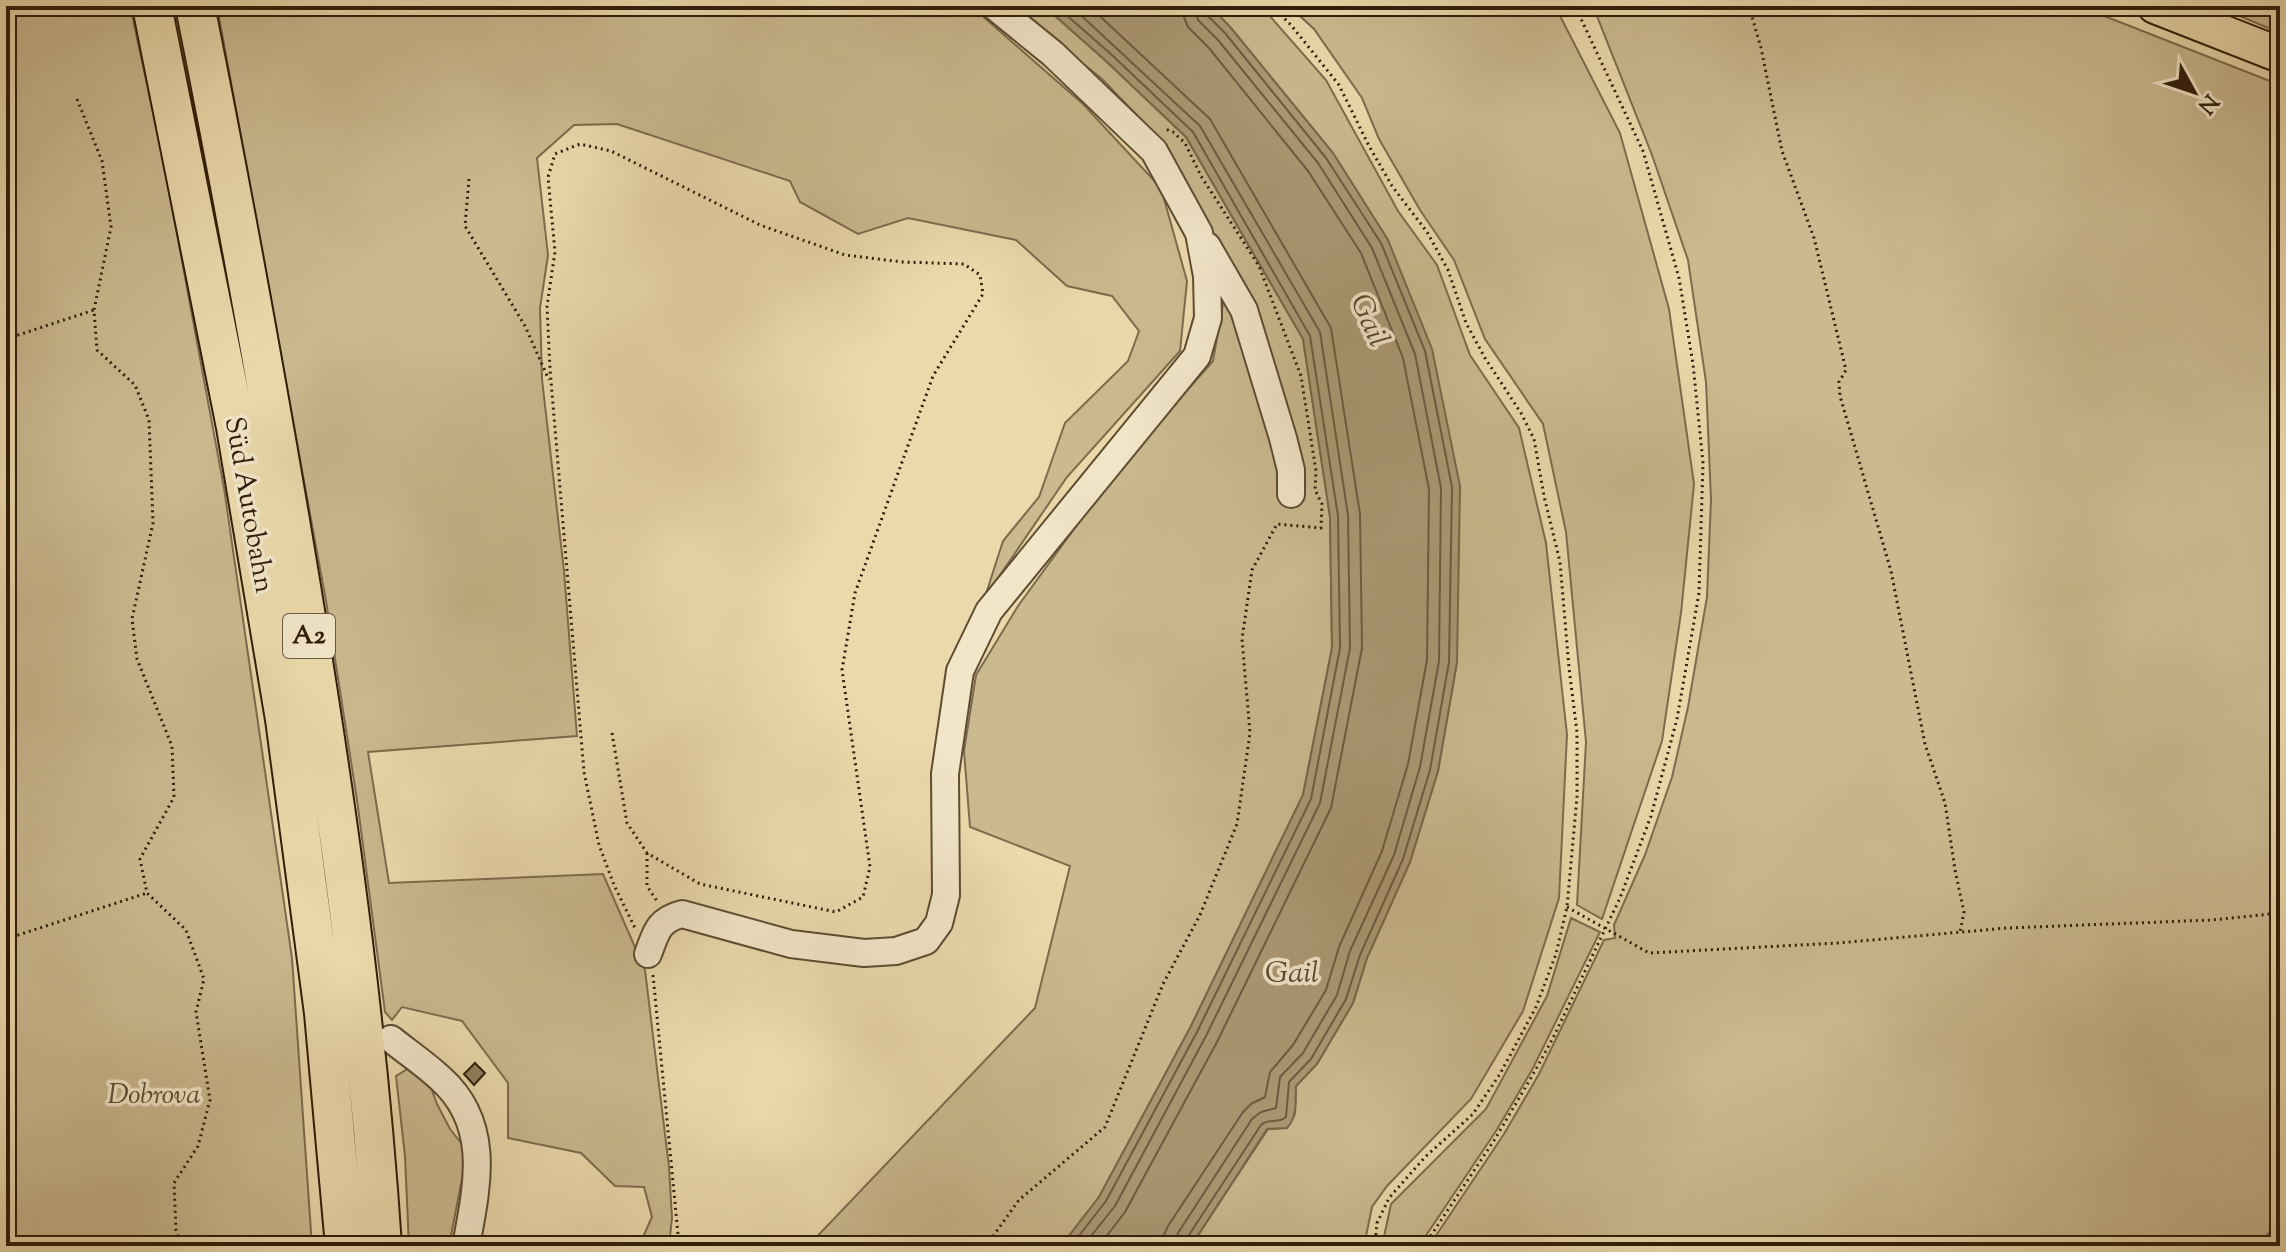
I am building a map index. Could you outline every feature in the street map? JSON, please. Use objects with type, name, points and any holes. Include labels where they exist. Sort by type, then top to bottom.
[{"type":"highway","name":"Süd Autobahn","points":[[197,18],[274,430],[324,720],[362,1011],[382,1246]]},
{"type":"highway","name":"Süd Autobahn","points":[[155,22],[236,427],[285,719],[324,1013],[345,1246]]},
{"type":"highway","points":[[362,1011],[391,1039]]},
{"type":"main road","points":[[2155,6],[2280,55]]},
{"type":"lane","points":[[994,6],[1053,54],[1154,151],[1244,310],[1291,470],[1291,494]]},
{"type":"lane","points":[[648,954],[655,933],[668,917],[682,914],[791,944],[864,953],[896,951],[926,941],[939,923],[946,895],[945,774],[960,671],[989,611],[1197,356],[1208,318],[1207,276],[1199,233]]},
{"type":"lane","points":[[391,1039],[442,1079],[464,1107],[473,1129],[478,1166],[466,1246]]},
{"type":"path","points":[[1272,6],[1339,85],[1392,186],[1427,232],[1448,270],[1466,323],[1534,439],[1560,562],[1577,732],[1577,797],[1567,907],[1556,954],[1536,1007],[1500,1074],[1473,1114],[1425,1157],[1389,1198],[1377,1223],[1375,1246]]},
{"type":"path","points":[[1424,1246],[1495,1139],[1535,1071],[1607,929],[1651,816],[1677,719],[1699,593],[1703,463],[1693,364],[1679,278],[1643,151],[1575,6]]},
{"type":"path","points":[[1749,6],[1782,151],[1814,238],[1846,370],[1839,382],[1840,396],[1891,571],[1925,744],[1945,803],[1964,912],[1960,932]]},
{"type":"path","points":[[77,99],[102,161],[111,227],[94,310],[97,350],[135,385],[149,420],[153,523],[132,619],[137,659],[172,746],[174,797],[140,859],[147,893],[186,930],[204,979],[196,1012],[210,1100],[198,1146],[174,1183],[176,1230],[181,1246]]},
{"type":"path","points":[[986,1246],[1019,1200],[1105,1127],[1163,984],[1200,915],[1237,824],[1250,733],[1242,639],[1252,570],[1277,524],[1321,528],[1322,504],[1315,490],[1316,471],[1301,376],[1259,266],[1201,176],[1185,143],[1173,132],[1158,126]]},
{"type":"path","points":[[612,733],[627,823],[647,853],[700,884],[836,912],[863,897],[870,867],[842,670],[855,593],[933,376],[983,294],[980,275],[964,264],[903,262],[845,255],[760,225],[611,151],[580,144],[555,154],[548,177],[555,252],[547,306],[584,772],[599,845],[652,967],[678,1234],[675,1246]]},
{"type":"path","points":[[469,179],[465,226],[525,326],[551,383]]},
{"type":"path","points":[[6,339],[94,310]]},
{"type":"path","points":[[647,853],[647,886],[668,917]]},
{"type":"path","points":[[6,939],[147,893]]},
{"type":"path","points":[[1567,907],[1649,953],[1838,943],[1960,932],[2212,920],[2280,913]]},
{"type":"green space","name":"Dobrova","points":[[6,6],[130,6],[163,158],[224,488],[292,958],[312,1246],[6,1246]]},
{"type":"green space","points":[[217,6],[971,6],[1083,104],[1161,188],[1187,281],[1180,351],[1067,477],[985,597],[1003,541],[1039,497],[1065,423],[1128,361],[1139,331],[1112,296],[1067,286],[1016,240],[908,218],[858,234],[800,202],[790,181],[617,124],[574,125],[537,158],[548,255],[540,308],[542,379],[564,571],[577,736],[368,752],[389,883],[603,874],[645,970],[669,1167],[672,1218],[669,1246],[639,1246],[652,1217],[644,1187],[615,1186],[581,1153],[508,1138],[508,1083],[462,1021],[402,1007],[392,1020],[385,1012],[357,800],[326,601]]},
{"type":"green space","points":[[1012,6],[1044,6],[1186,137],[1303,339],[1330,516],[1332,648],[1303,795],[1190,1028],[1099,1197],[1061,1246],[808,1246],[1035,1008],[1070,866],[970,827],[964,751],[976,675],[1018,606],[1117,470],[1213,361],[1224,298],[1235,276],[1163,142],[1102,79]]},
{"type":"green space","points":[[1210,6],[1261,6],[1326,80],[1398,211],[1437,265],[1470,355],[1519,428],[1546,543],[1567,735],[1559,898],[1523,1011],[1471,1099],[1387,1186],[1372,1207],[1364,1246],[1191,1246],[1268,1129],[1287,1128],[1295,1114],[1296,1086],[1317,1064],[1353,1003],[1367,958],[1410,862],[1438,771],[1457,662],[1388,240],[1333,153]]},
{"type":"green space","points":[[1289,6],[1555,6],[1620,133],[1669,309],[1694,484],[1681,613],[1662,741],[1602,919],[1577,905],[1586,742],[1566,532],[1543,424],[1485,339],[1454,260],[1420,210],[1379,139],[1362,98],[1314,29]]},
{"type":"green space","points":[[1593,6],[2079,6],[2280,85],[2280,1246],[1429,1246],[1504,1134],[1539,1074],[1604,940],[1615,938],[1614,925],[1645,855],[1672,777],[1707,597],[1711,499],[1706,382],[1688,260],[1652,155]]},
{"type":"green space","points":[[2216,6],[2280,8],[2280,33]]},
{"type":"green space","points":[[1571,918],[1600,932],[1532,1070],[1496,1131],[1419,1246],[1382,1246],[1391,1204],[1486,1109],[1547,996]]},
{"type":"green space","points":[[414,1065],[429,1082],[450,1129],[465,1148],[466,1158],[449,1246],[409,1246],[405,1156],[396,1076]]},
{"type":"water","name":"Gail","points":[[1044,6],[1210,6],[1231,28],[1333,153],[1388,240],[1432,349],[1460,486],[1457,662],[1438,771],[1410,862],[1367,958],[1353,1003],[1317,1064],[1296,1086],[1291,1123],[1287,1128],[1267,1129],[1191,1246],[1061,1246],[1099,1197],[1190,1028],[1303,795],[1332,648],[1330,517],[1303,339],[1186,137]]},
{"type":"building","points":[[475,1063],[485,1073],[474,1085],[464,1074]]},
{"type":"waterway","points":[[2263,1246],[2280,1218]]}]
